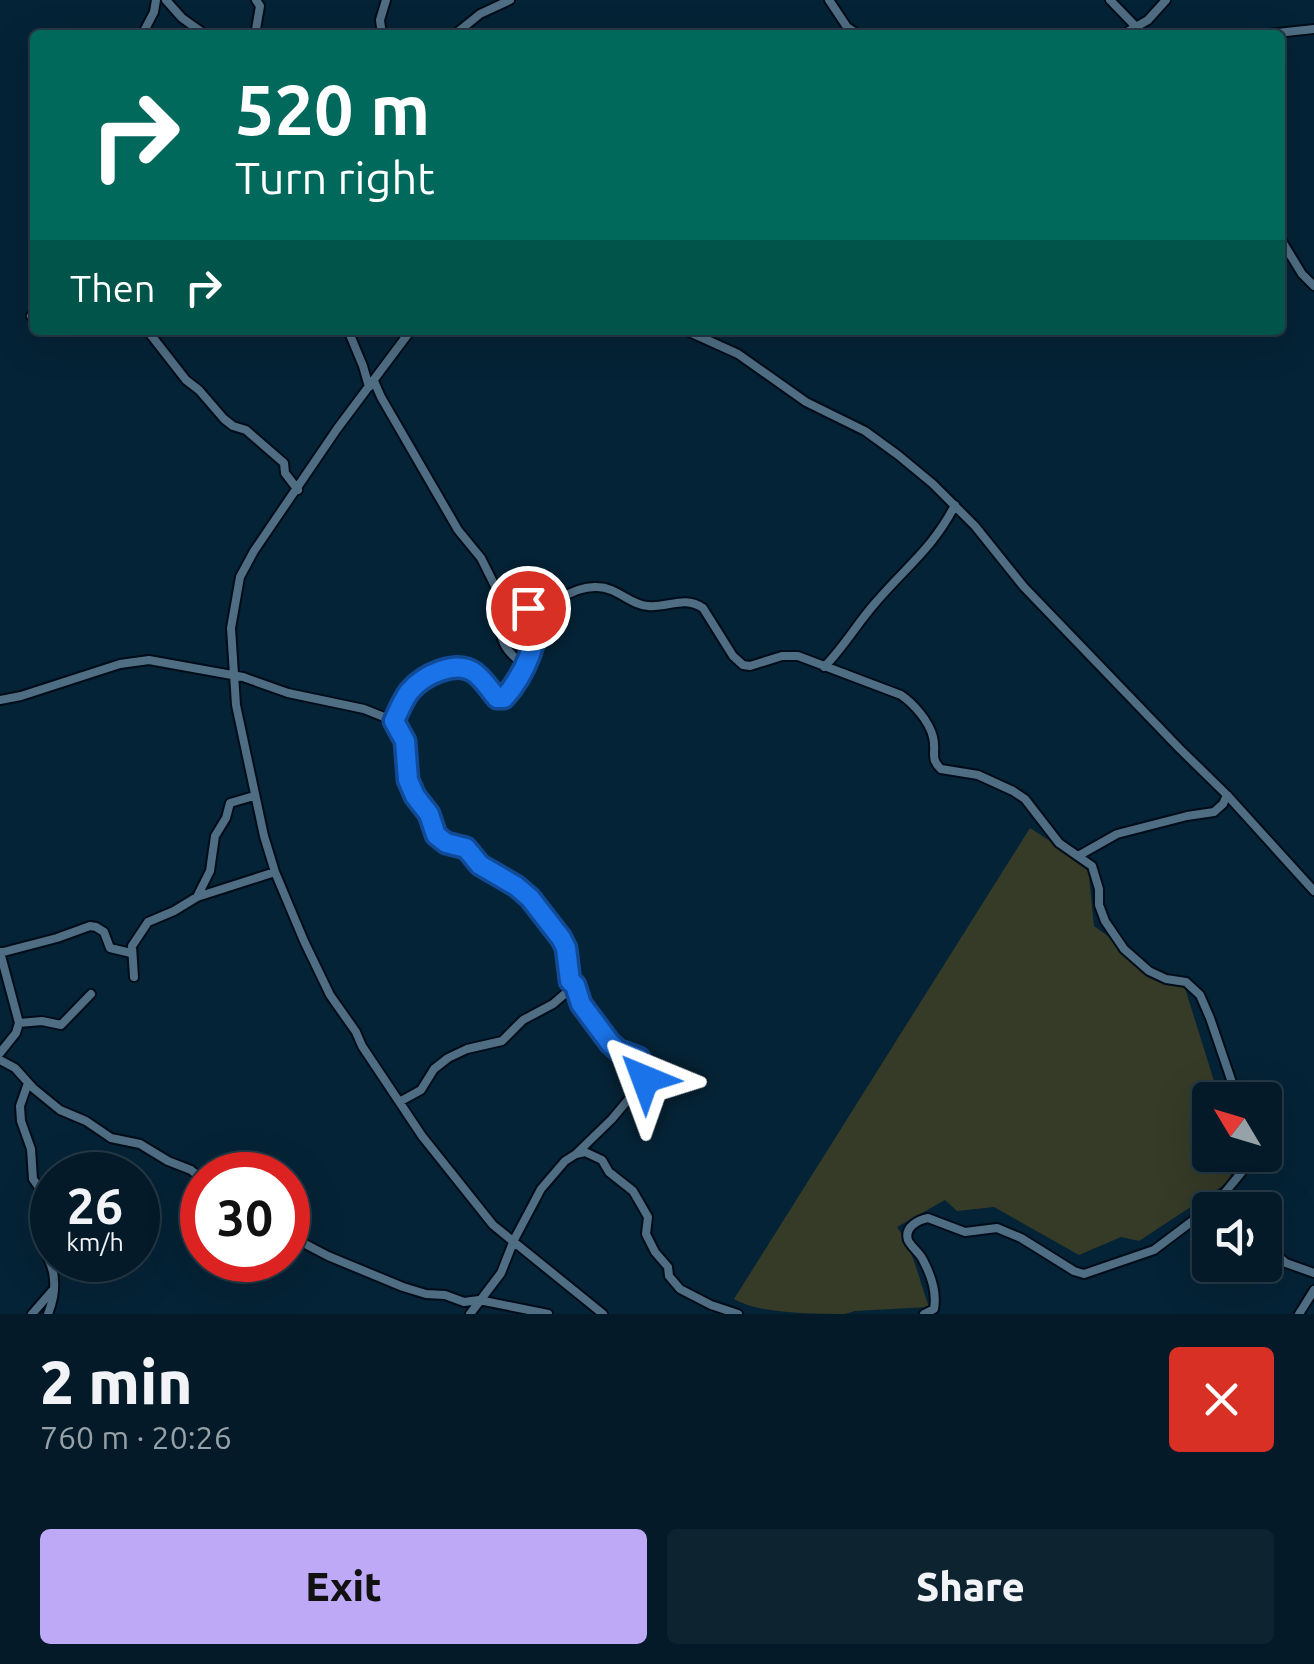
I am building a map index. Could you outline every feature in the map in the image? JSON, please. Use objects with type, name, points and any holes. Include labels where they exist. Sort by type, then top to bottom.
[{"type":"street","points":[[145,30],[156,0]]},
{"type":"street","points":[[166,0],[199,30]]},
{"type":"street","points":[[256,0],[260,10],[256,30]]},
{"type":"street","points":[[381,30],[386,0]]},
{"type":"street","points":[[460,30],[480,14],[510,0]]},
{"type":"street","points":[[829,0],[852,30]]},
{"type":"street","points":[[1110,0],[1140,30]]},
{"type":"street","points":[[1143,30],[1166,0]]},
{"type":"street","points":[[1285,33],[1314,30]]},
{"type":"street","points":[[1285,246],[1314,286]]},
{"type":"street","points":[[151,335],[184,378],[224,419],[246,430],[285,464],[285,473],[298,490]]},
{"type":"street","points":[[350,335],[371,383],[458,530],[481,558],[503,604],[500,636],[513,657],[527,666]]},
{"type":"street","points":[[407,335],[262,538],[240,577],[232,628],[240,733],[276,872],[330,996],[422,1136],[492,1225],[603,1314]]},
{"type":"street","points":[[695,335],[738,354],[799,397],[872,435],[956,505],[1024,587],[1227,794],[1314,891]]},
{"type":"street","points":[[824,668],[873,606],[938,536],[956,505]]},
{"type":"street","points":[[503,604],[519,608],[542,606],[576,590],[596,587],[614,590],[648,606],[697,603],[742,665],[757,665],[791,654],[908,700],[933,737],[936,766],[978,774],[1013,791],[1041,818],[1052,837],[1092,866],[1100,905],[1124,950],[1149,971],[1186,982],[1200,995],[1231,1082]]},
{"type":"street","points":[[394,721],[418,682],[458,668],[470,670],[500,700],[527,666],[542,606]]},
{"type":"street","points":[[0,700],[102,669],[137,661],[161,662],[233,675],[288,693],[354,706],[394,721],[405,741],[408,780],[429,814],[436,835],[446,843],[466,848],[480,865],[516,886],[561,938],[569,956],[570,981],[581,1004],[618,1050],[639,1058],[646,1075],[612,1119],[565,1161],[541,1189],[501,1272],[470,1314]]},
{"type":"street","points":[[1078,856],[1116,834],[1214,812],[1227,794]]},
{"type":"street","points":[[197,897],[210,871],[214,836],[230,803],[254,796]]},
{"type":"street","points":[[134,977],[134,940],[148,922],[197,897],[276,872]]},
{"type":"street","points":[[131,953],[110,948],[104,932],[90,926],[0,952],[19,1023],[0,1056],[60,1110],[118,1141],[137,1143],[180,1166]]},
{"type":"street","points":[[401,1102],[421,1090],[434,1069],[448,1058],[507,1038],[524,1020],[553,1004],[575,985]]},
{"type":"street","points":[[19,1023],[42,1021],[60,1025],[91,994]]},
{"type":"street","points":[[28,1083],[20,1114],[32,1152]]},
{"type":"street","points":[[576,1154],[584,1152],[602,1160],[609,1172],[632,1191],[648,1217],[646,1234],[680,1289],[738,1314]]},
{"type":"street","points":[[924,1314],[932,1311],[936,1294],[924,1261],[908,1241],[910,1228],[923,1218],[965,1232],[997,1228],[1084,1274],[1154,1250],[1192,1224]]},
{"type":"street","points":[[310,1247],[403,1288],[464,1302],[479,1300],[548,1314]]},
{"type":"street","points":[[1282,1260],[1314,1273]]},
{"type":"street","points":[[48,1314],[54,1282]]},
{"type":"street","points":[[32,1314],[54,1289]]},
{"type":"street","points":[[1299,1314],[1314,1290]]},
{"type":"green space","points":[[1030,828],[1088,866],[1094,926],[1154,969],[1184,985],[1214,1082],[1192,1082],[1192,1172],[1231,1172],[1230,1181],[1213,1192],[1192,1192],[1192,1206],[1139,1241],[1121,1237],[1079,1255],[994,1207],[957,1211],[945,1200],[897,1227],[912,1256],[929,1307],[845,1314],[802,1313],[758,1308],[734,1299]]},
{"type":"route","points":[[528,608],[542,606],[532,651],[520,678],[504,698],[497,698],[477,674],[458,668],[448,668],[418,682],[408,694],[394,721],[405,741],[406,773],[436,835],[446,843],[466,848],[480,865],[530,898],[566,948],[570,981],[581,1004],[618,1050],[639,1058],[645,1079]]}]
